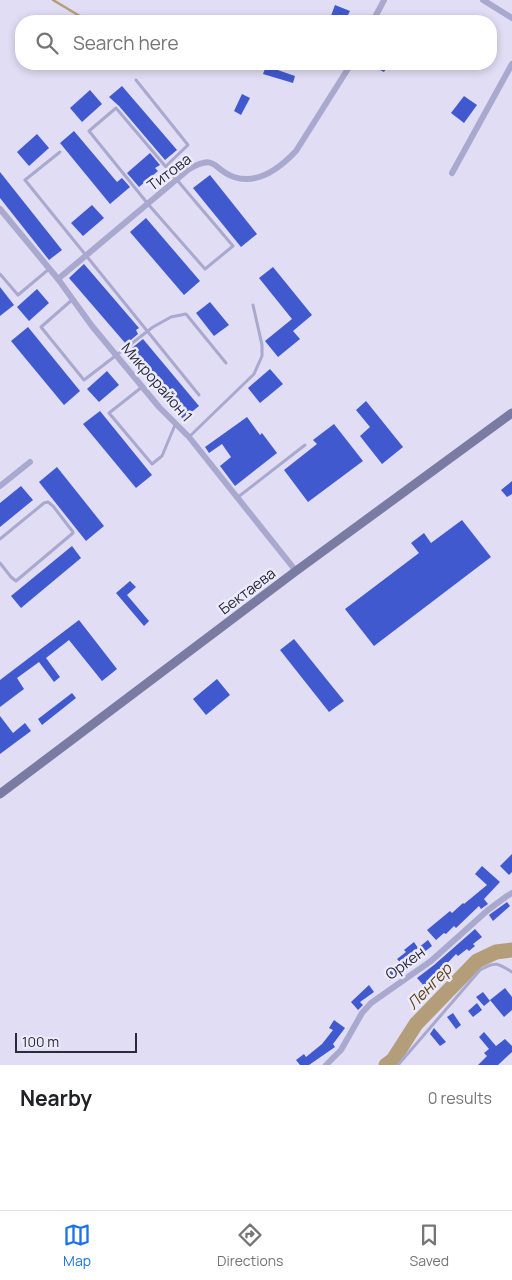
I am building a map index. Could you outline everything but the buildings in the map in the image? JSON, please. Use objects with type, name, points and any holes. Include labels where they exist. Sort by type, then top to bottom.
[{"type":"street","points":[[376,15],[384,0]]},
{"type":"street","points":[[484,0],[512,18]]},
{"type":"street","points":[[452,173],[512,64]]},
{"type":"street","name":"Титова","points":[[58,279],[189,169],[202,162],[213,163],[233,177],[249,180],[265,175],[285,162],[296,151],[347,70]]},
{"type":"street","name":"Микрорайон 1","points":[[1,213],[50,268],[92,326],[175,425],[189,437],[296,571]]},
{"type":"street","name":"Бектаева","points":[[0,794],[296,571],[512,413]]},
{"type":"street","points":[[0,486],[30,462]]},
{"type":"street","name":"Оркен","points":[[326,1065],[341,1050],[362,1013],[371,1003],[431,961],[488,910],[512,893]]},
{"type":"lane","points":[[136,80],[188,145],[166,166]]},
{"type":"lane","points":[[116,108],[166,166],[233,246],[205,270],[148,204],[90,131],[116,108]]},
{"type":"lane","points":[[60,152],[25,180],[199,395]]},
{"type":"lane","points":[[0,274],[18,295],[50,268]]},
{"type":"lane","points":[[73,299],[40,327],[84,380],[171,316],[186,314],[226,363]]},
{"type":"lane","points":[[189,437],[254,374],[262,356],[262,345],[252,305]]},
{"type":"lane","points":[[142,386],[110,413],[152,464],[162,456],[175,425]]},
{"type":"lane","points":[[238,498],[305,445]]},
{"type":"lane","points":[[0,539],[44,503],[48,502],[73,532],[16,581],[0,563]]},
{"type":"lane","points":[[398,1065],[480,970],[490,963],[499,964],[512,972]]},
{"type":"waterway","points":[[53,0],[78,15]]},
{"type":"waterway","name":"Ленгер","points":[[386,1065],[393,1060],[416,1024],[477,961],[496,952],[512,950]]}]
